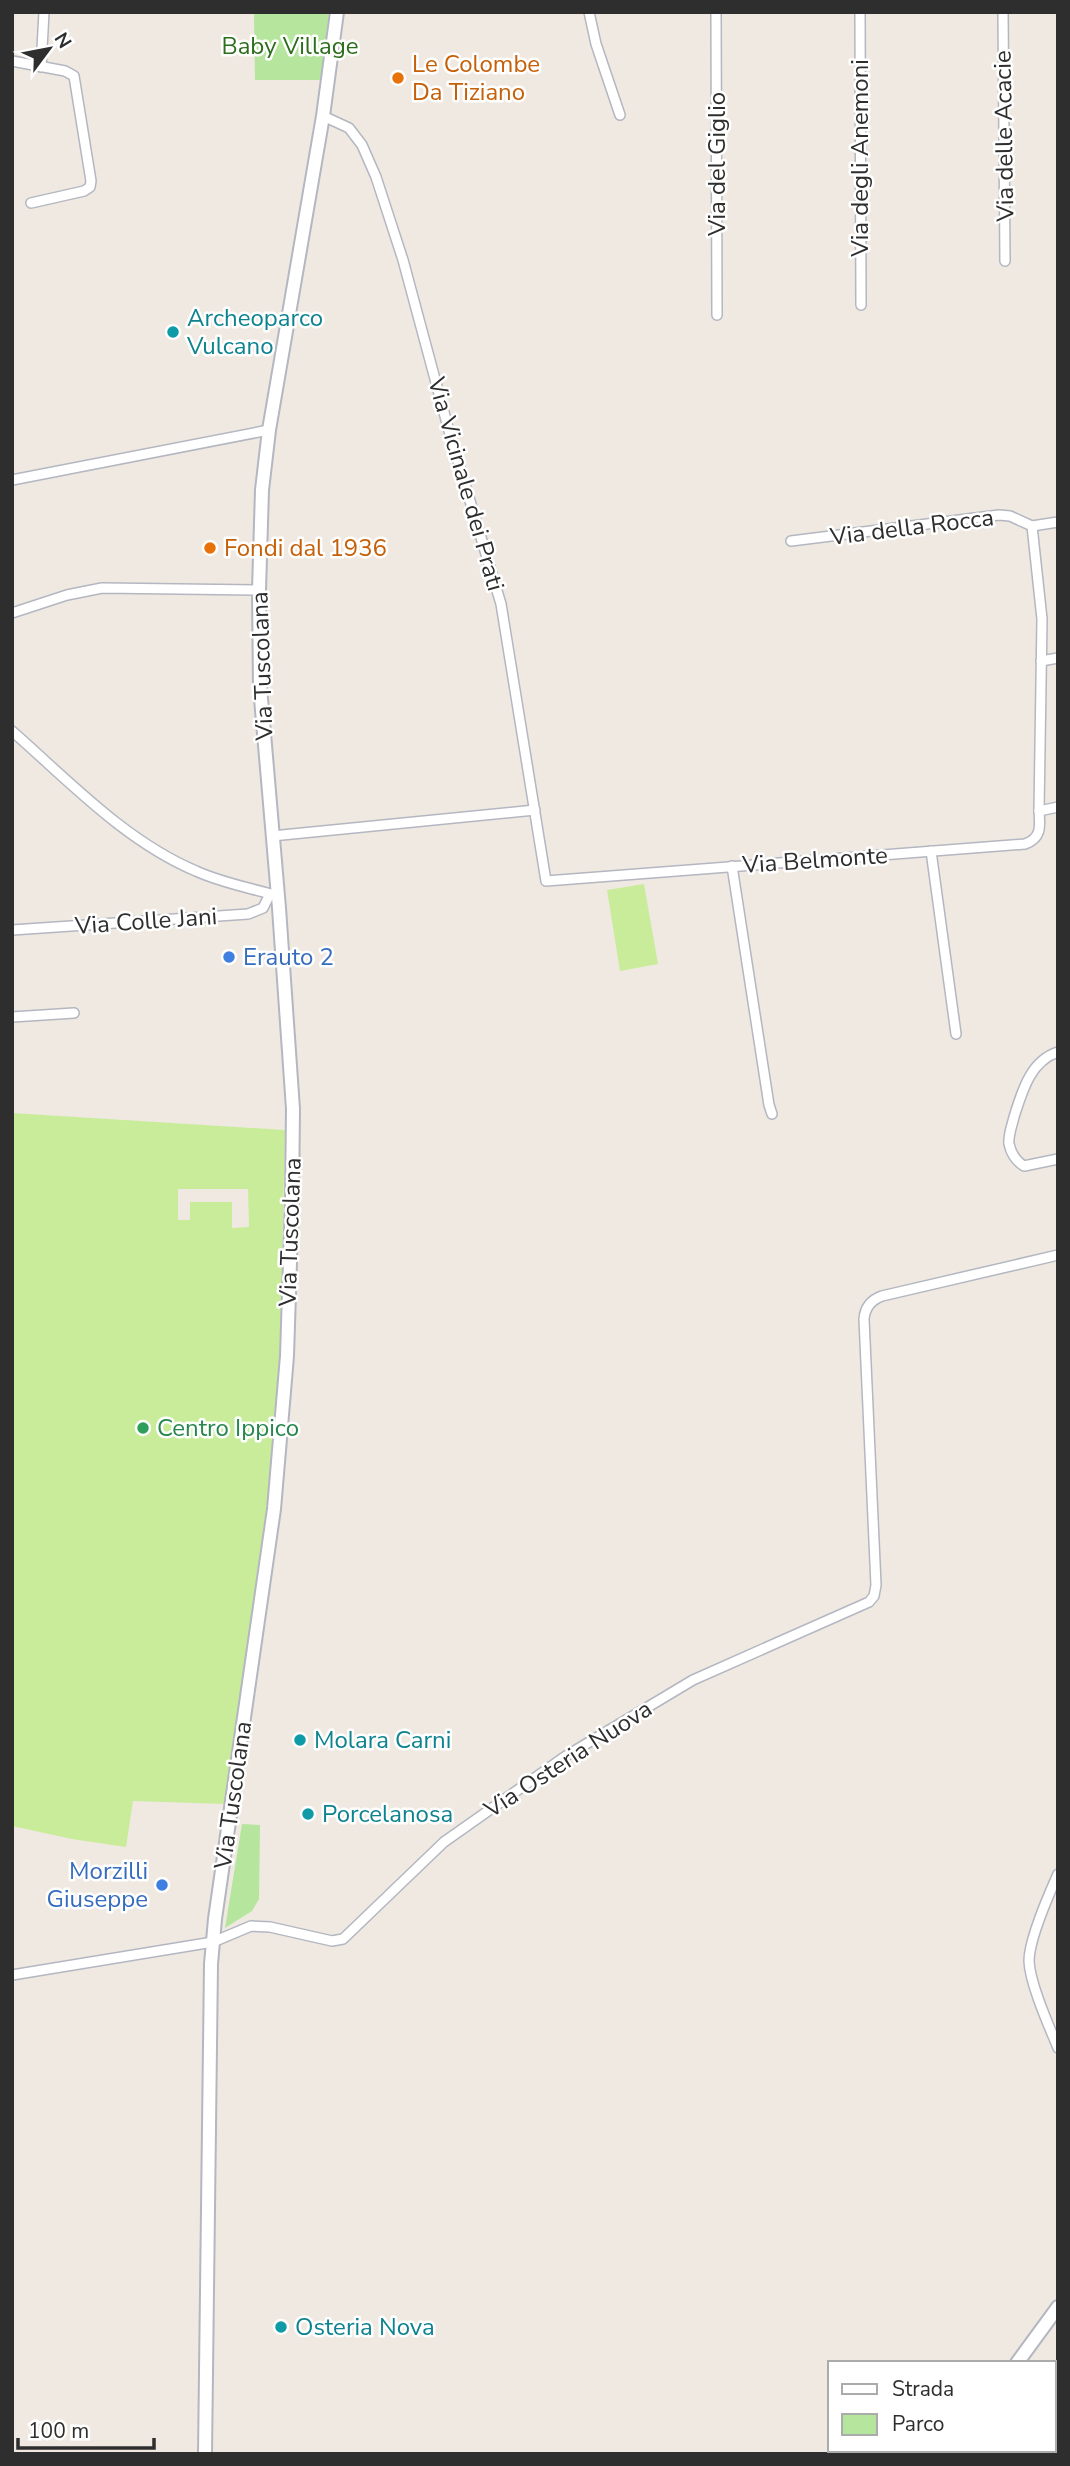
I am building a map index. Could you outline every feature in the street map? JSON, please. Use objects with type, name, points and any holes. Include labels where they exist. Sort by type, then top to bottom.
[{"type":"main road","name":"Via Tuscolana","points":[[205,2454],[209,2033],[213,1941],[274,1509],[286,1356],[293,1109],[260,701],[262,496],[269,430],[323,116],[337,12]]},
{"type":"main road","points":[[1018,2361],[1058,2307]]},
{"type":"street","points":[[41,67],[44,12]]},
{"type":"street","points":[[589,12],[596,44],[620,115]]},
{"type":"street","name":"Via del Giglio","points":[[716,12],[717,315]]},
{"type":"street","name":"Via degli Anemoni","points":[[860,12],[861,305]]},
{"type":"street","name":"Via delle Acacie","points":[[1003,12],[1005,261]]},
{"type":"street","points":[[12,61],[68,72],[76,80],[91,183],[84,191],[32,203]]},
{"type":"street","name":"Via Vicinale dei Prati","points":[[323,116],[349,128],[360,141],[373,169],[399,245],[449,430],[501,604],[546,881]]},
{"type":"street","points":[[12,480],[269,430]]},
{"type":"street","name":"Via della Rocca","points":[[791,541],[999,516],[1010,516],[1032,526],[1058,522]]},
{"type":"street","points":[[1032,526],[1042,614],[1039,811],[1058,807]]},
{"type":"street","points":[[12,612],[102,588],[259,590]]},
{"type":"street","points":[[1041,661],[1058,658]]},
{"type":"street","points":[[12,731],[100,809],[149,845],[201,873],[274,895]]},
{"type":"street","points":[[272,836],[535,810]]},
{"type":"street","name":"Via Belmonte","points":[[546,881],[1029,843],[1039,833],[1039,811]]},
{"type":"street","points":[[931,851],[956,1034]]},
{"type":"street","points":[[732,866],[772,1114]]},
{"type":"street","name":"Via Colle Jani","points":[[12,930],[251,914],[263,908],[274,895]]},
{"type":"street","points":[[12,1017],[74,1013]]},
{"type":"street","points":[[1058,1052],[1042,1060],[1032,1072],[1018,1103],[1009,1139],[1013,1155],[1024,1166],[1058,1160]]},
{"type":"street","name":"Via Osteria Nuova","points":[[213,1941],[251,1926],[270,1927],[332,1941],[343,1939],[444,1842],[566,1756],[693,1680],[869,1602],[874,1596],[876,1585],[864,1319],[868,1306],[873,1300],[884,1295],[1058,1255]]},
{"type":"street","points":[[1058,1874],[1032,1945],[1029,1962],[1058,2048]]},
{"type":"street","points":[[12,1975],[213,1941]]},
{"type":"green space","name":"Baby Village","points":[[254,12],[329,12],[321,80],[255,80]]},
{"type":"green space","points":[[644,884],[658,964],[620,971],[607,890]]},
{"type":"green space","name":"Centro Ippico","points":[[12,1113],[285,1130],[280,1352],[267,1504],[225,1804],[133,1801],[126,1847],[12,1826]],"holes":[[[178,1189],[248,1189],[249,1227],[232,1228],[232,1202],[190,1202],[190,1220],[178,1220]]]},
{"type":"green space","points":[[242,1824],[260,1825],[259,1899],[252,1911],[225,1928]]},
{"type":"place","name":"Le Colombe Da Tiziano","points":[[398,78]]},
{"type":"place","name":"Archeoparco Vulcano","points":[[173,332]]},
{"type":"place","name":"Fondi dal 1936","points":[[210,548]]},
{"type":"place","name":"Erauto 2","points":[[229,957]]},
{"type":"place","name":"Centro Ippico","points":[[143,1428]]},
{"type":"place","name":"Molara Carni","points":[[300,1740]]},
{"type":"place","name":"Porcelanosa","points":[[308,1814]]},
{"type":"place","name":"Morzilli Giuseppe","points":[[162,1885]]},
{"type":"place","name":"Osteria Nova","points":[[281,2327]]}]
